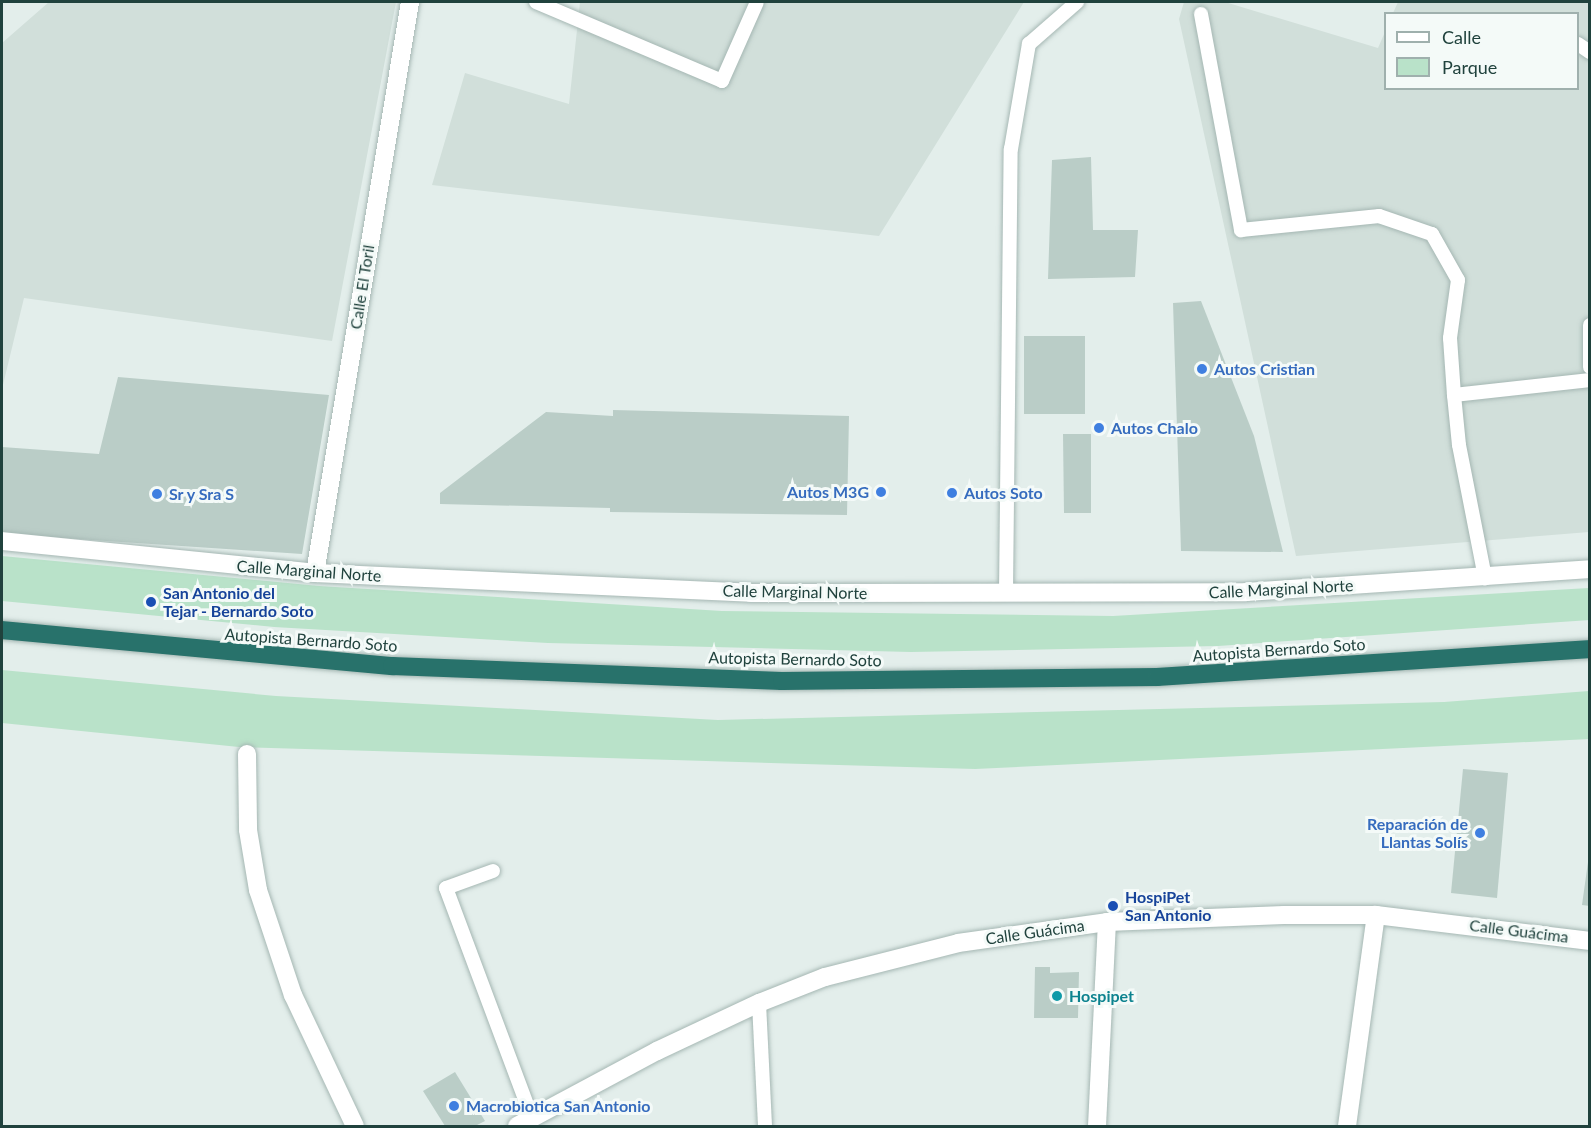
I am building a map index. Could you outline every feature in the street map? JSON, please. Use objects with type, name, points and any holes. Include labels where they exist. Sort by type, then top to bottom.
[{"type":"highway","name":"Autopista Bernardo Soto","points":[[2,630],[392,666],[782,681],[1158,677],[1590,649]]},
{"type":"street","name":"Calle El Toril","points":[[315,573],[410,2]]},
{"type":"street","name":"Calle Marginal Norte","points":[[2,541],[315,573],[751,593],[1246,592],[1590,570]]},
{"type":"street","points":[[247,754],[248,830],[258,890],[293,995],[355,1126]]},
{"type":"street","points":[[1347,1126],[1376,915]]},
{"type":"street","name":"Calle Guácima","points":[[525,1122],[657,1051],[759,1003],[891,957],[958,943],[1107,922],[1376,915],[1590,941]]},
{"type":"street","points":[[1096,1126],[1107,922]]},
{"type":"lane","points":[[536,2],[722,81],[757,2]]},
{"type":"lane","points":[[1006,593],[1011,149],[1029,44],[1077,2]]},
{"type":"lane","points":[[1201,14],[1241,230],[1379,216],[1432,234],[1458,280],[1450,339],[1454,395],[1459,445],[1485,578]]},
{"type":"lane","points":[[1590,325],[1590,367]]},
{"type":"lane","points":[[1454,395],[1590,380]]},
{"type":"lane","points":[[493,871],[446,888],[525,1122]]},
{"type":"lane","points":[[759,1003],[765,1126]]},
{"type":"shaded area","points":[[49,2],[396,2],[332,341],[24,298],[2,389],[2,43]]},
{"type":"shaded area","points":[[580,2],[1024,2],[879,236],[432,185],[465,73],[569,104]]},
{"type":"shaded area","points":[[1184,2],[1225,2],[1378,48],[1384,34],[1384,90],[1579,90],[1579,12],[1393,12],[1398,2],[1589,2],[1589,532],[1296,556],[1179,19]]},
{"type":"green space","points":[[2,556],[319,586],[722,611],[1113,616],[1589,588],[1590,620],[1218,646],[911,652],[548,643],[274,627],[2,601]]},
{"type":"green space","points":[[2,670],[276,696],[718,720],[1444,702],[1589,691],[1590,739],[975,769],[239,747],[2,723]]},
{"type":"building","points":[[1091,157],[1093,230],[1138,230],[1135,277],[1048,279],[1052,160]]},
{"type":"building","name":"Autos Cristian","points":[[1201,301],[1254,436],[1283,552],[1181,551],[1173,303]]},
{"type":"building","points":[[1024,336],[1085,336],[1085,414],[1024,414]]},
{"type":"building","name":"Sr y Sra S","points":[[118,377],[329,395],[302,554],[2,534],[2,447],[99,454]]},
{"type":"building","points":[[613,410],[849,416],[847,515],[610,512],[610,508],[440,504],[440,493],[546,412],[613,416]]},
{"type":"building","points":[[1063,434],[1091,434],[1091,513],[1064,513]]},
{"type":"building","name":"Reparación de Llantas Solís","points":[[1463,769],[1508,773],[1497,898],[1451,893]]},
{"type":"building","points":[[1588,862],[1590,862],[1590,906],[1582,905]]},
{"type":"building","name":"Hospipet","points":[[1035,967],[1050,967],[1050,973],[1079,972],[1078,1018],[1034,1018]]},
{"type":"building","name":"Macrobiotica San Antonio","points":[[455,1072],[485,1121],[475,1126],[445,1126],[423,1091]]},
{"type":"place","name":"Autos Cristian","points":[[1202,369]]},
{"type":"place","name":"Autos Chalo","points":[[1099,428]]},
{"type":"place","name":"Autos M3G","points":[[881,492]]},
{"type":"place","name":"Autos Soto","points":[[952,493]]},
{"type":"place","name":"Sr y Sra S","points":[[157,494]]},
{"type":"place","name":"San Antonio del Tejar - Bernardo Soto","points":[[151,602]]},
{"type":"place","name":"Reparación de Llantas Solís","points":[[1480,833]]},
{"type":"place","name":"HospiPet San Antonio","points":[[1113,906]]},
{"type":"place","name":"Hospipet","points":[[1057,996]]},
{"type":"place","name":"Macrobiotica San Antonio","points":[[454,1106]]}]
